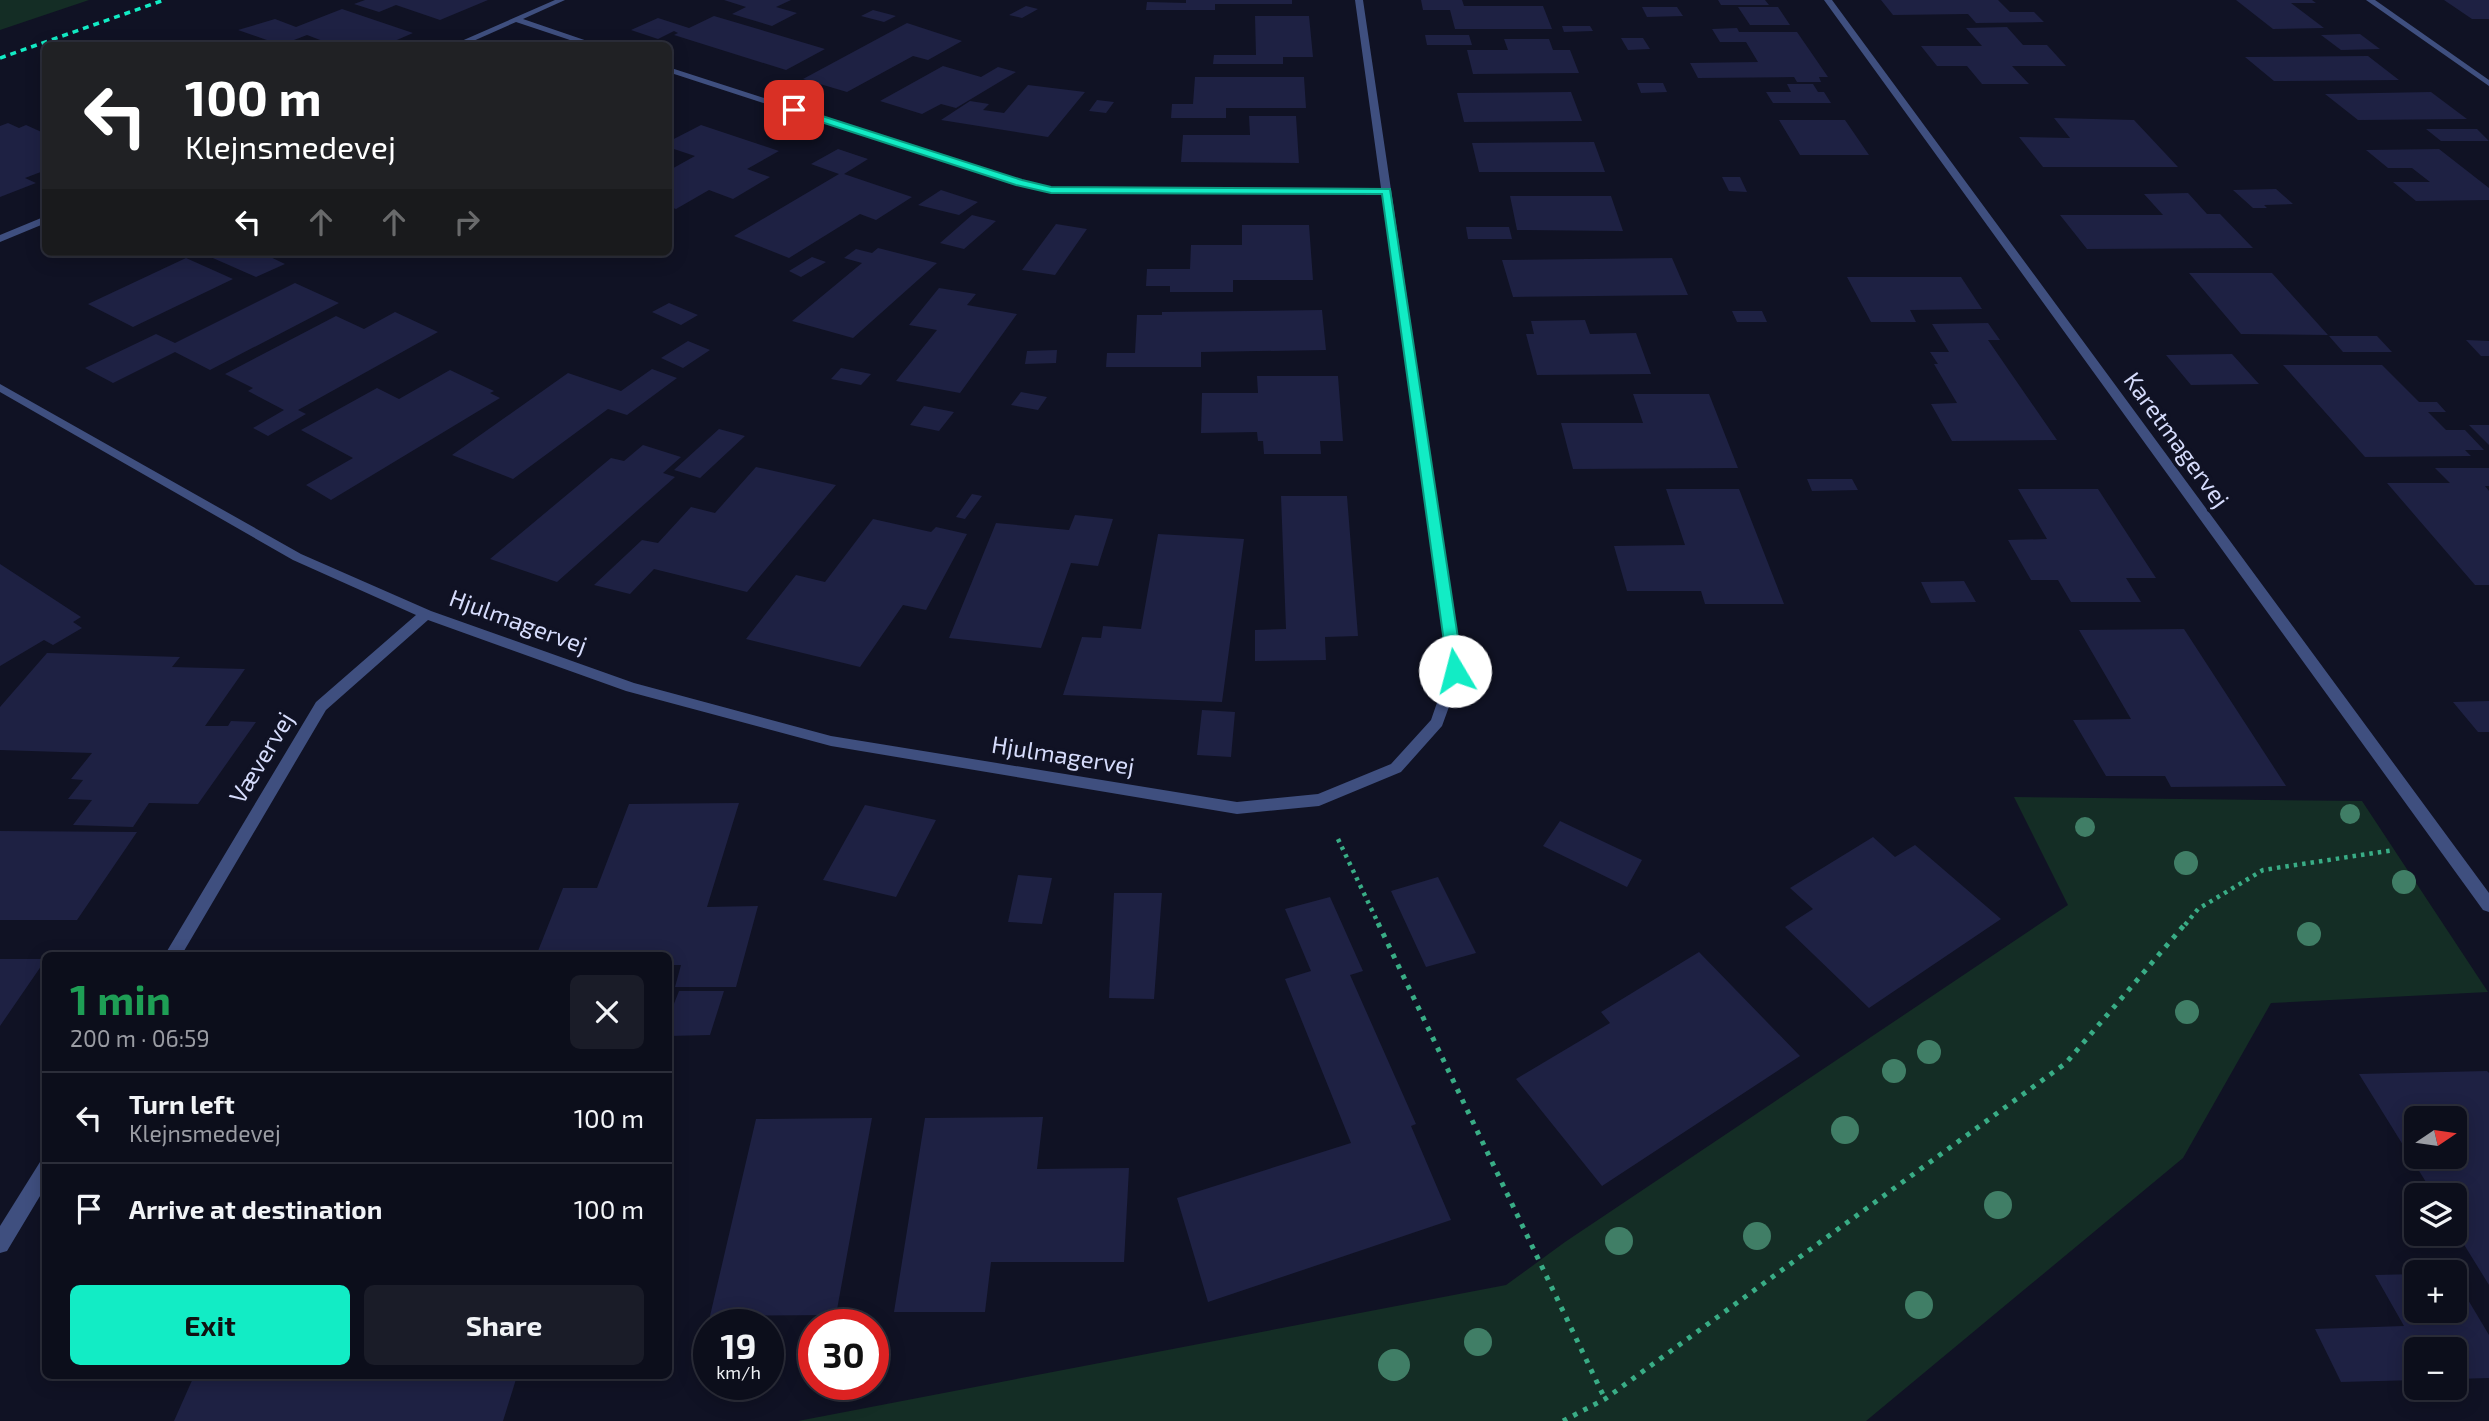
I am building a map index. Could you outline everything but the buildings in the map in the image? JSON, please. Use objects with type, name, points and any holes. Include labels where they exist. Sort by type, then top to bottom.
[{"type":"street","points":[[463,42],[561,0]]},
{"type":"street","name":"Hjulmagervej","points":[[0,387],[297,557],[426,614],[631,687],[831,741],[1237,808],[1320,800],[1396,768],[1437,722],[1455,671],[1359,0]]},
{"type":"street","name":"Karetmagervej","points":[[1828,0],[2489,905]]},
{"type":"street","points":[[2370,0],[2489,84]]},
{"type":"street","points":[[515,19],[586,42]]},
{"type":"street","points":[[672,70],[1019,183],[1051,190],[1387,191]]},
{"type":"street","points":[[0,239],[42,221]]},
{"type":"street","name":"Vævervej","points":[[174,952],[321,706],[426,614]]},
{"type":"street","points":[[0,1244],[42,1175]]},
{"type":"path","points":[[1320,800],[1605,1399]]},
{"type":"path","points":[[1563,1421],[1605,1399],[2066,1063],[2198,909],[2263,870],[2444,842]]},
{"type":"green space","points":[[0,0],[89,0],[0,30]]},
{"type":"green space","points":[[2014,797],[2362,801],[2488,992],[2271,1003],[2183,1158],[1866,1421],[798,1421],[1506,1285],[1565,1242],[2068,905]]},
{"type":"railway","points":[[45,42],[164,0]]},
{"type":"railway","points":[[0,58],[42,43]]},
{"type":"route","points":[[794,110],[1019,183],[1051,190],[1387,191],[1455,671]]}]
